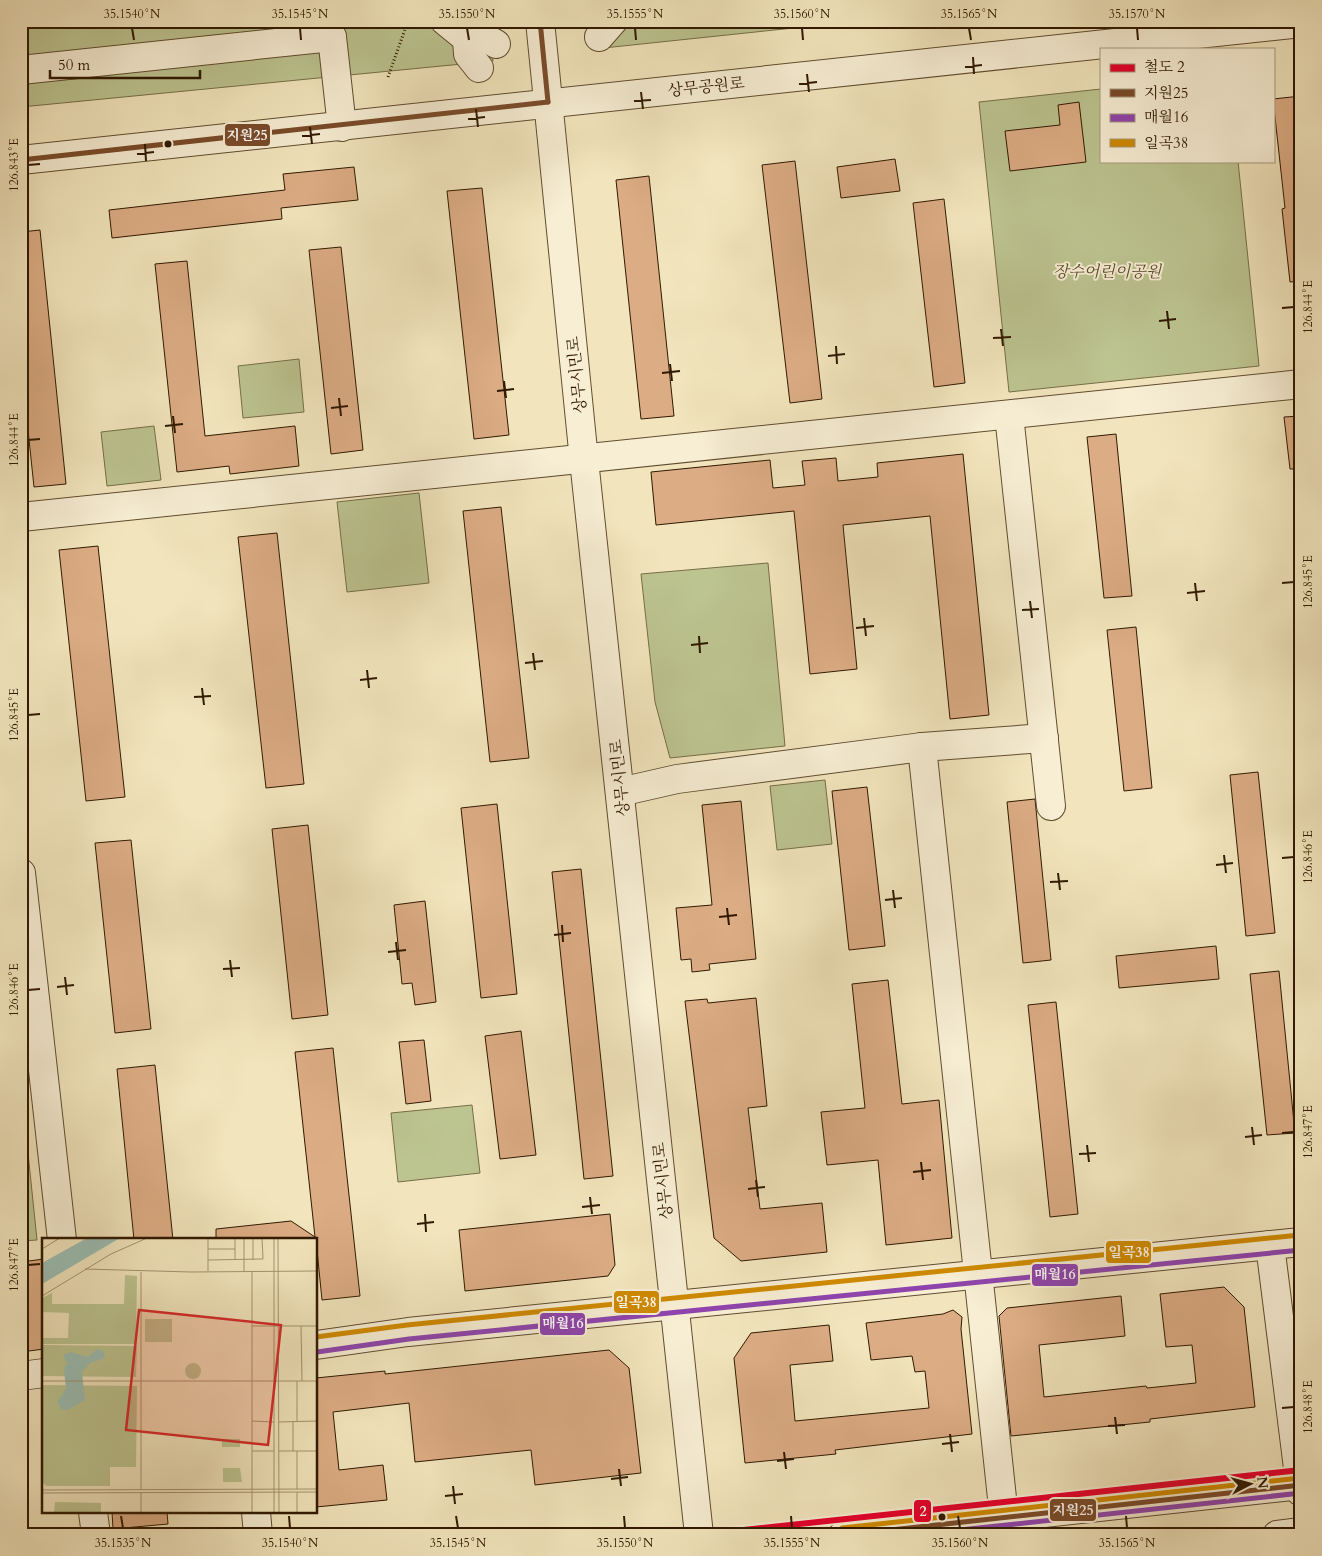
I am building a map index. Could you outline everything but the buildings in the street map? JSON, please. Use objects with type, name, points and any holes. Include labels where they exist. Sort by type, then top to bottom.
[{"type":"street","points":[[445,21],[467,38],[484,36],[496,44]]},
{"type":"street","name":"상무시민로","points":[[540,21],[584,460],[699,1535]]},
{"type":"street","name":"상무공원로","points":[[21,160],[548,102],[1301,23]]},
{"type":"street","points":[[21,70],[324,29],[342,126]]},
{"type":"street","points":[[467,38],[468,54],[479,68]]},
{"type":"street","points":[[21,517],[1301,384]]},
{"type":"street","points":[[1010,415],[1051,806]]},
{"type":"street","points":[[620,792],[678,779],[922,747],[1044,738]]},
{"type":"street","points":[[922,747],[1004,1517]]},
{"type":"street","points":[[21,873],[29,1025],[62,1238]]},
{"type":"street","points":[[318,1345],[408,1332],[1301,1242]]},
{"type":"street","points":[[843,1535],[1300,1487],[1270,1245]]},
{"type":"street","points":[[21,1376],[42,1373]]},
{"type":"street","points":[[256,1514],[258,1535]]},
{"type":"street","points":[[1277,1535],[1301,1532]]},
{"type":"path","points":[[388,77],[408,21]]},
{"type":"green space","points":[[21,21],[489,21],[493,61],[21,107]]},
{"type":"green space","points":[[591,21],[860,21],[594,49]]},
{"type":"green space","name":"장수어린이공원","points":[[1100,89],[1100,162],[1238,162],[1259,366],[1009,392],[979,102]]},
{"type":"green space","points":[[299,359],[304,412],[243,418],[238,366]]},
{"type":"green space","points":[[154,426],[161,480],[107,486],[101,432]]},
{"type":"green space","points":[[419,493],[429,583],[347,592],[337,502]]},
{"type":"green space","points":[[768,563],[785,746],[670,758],[655,702],[641,574]]},
{"type":"green space","points":[[825,780],[832,844],[777,850],[770,786]]},
{"type":"green space","points":[[21,1085],[37,1240],[21,1241]]},
{"type":"green space","points":[[472,1105],[480,1173],[398,1182],[391,1113]]},
{"type":"rail line","name":"2","points":[[697,1535],[1301,1470]]},
{"type":"transit line","name":"지원25","points":[[540,21],[548,102]]},
{"type":"transit line","name":"지원25","points":[[21,160],[548,102]]},
{"type":"transit line","name":"일곡38","points":[[318,1337],[407,1325],[1300,1235]]},
{"type":"transit line","name":"매월16","points":[[318,1352],[409,1339],[1301,1250]]},
{"type":"transit line","name":"일곡38","points":[[842,1528],[1300,1478]]},
{"type":"transit line","name":"지원25","points":[[845,1535],[1301,1485]]},
{"type":"transit line","name":"매월16","points":[[914,1535],[1301,1493]]}]
